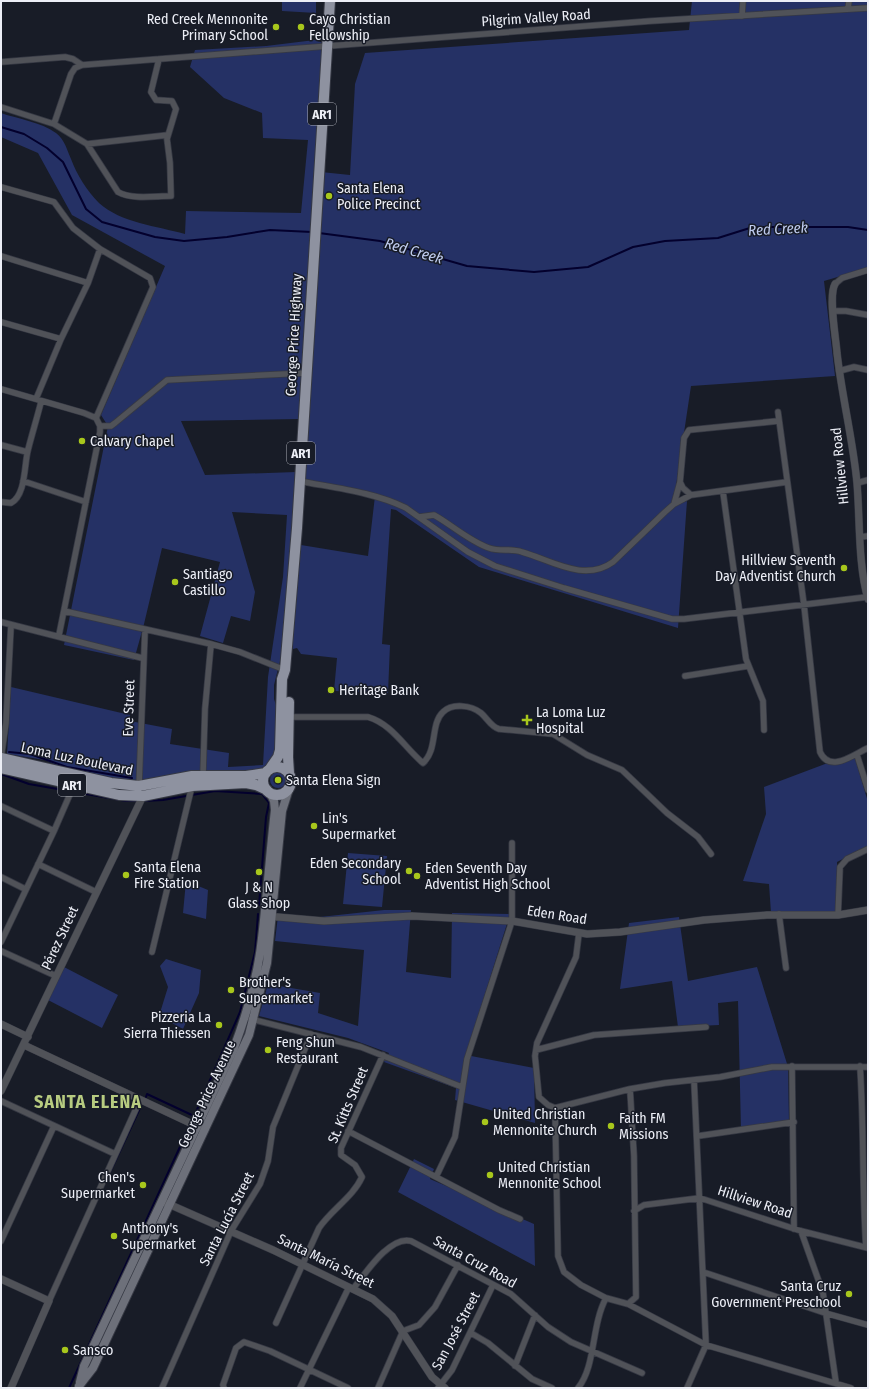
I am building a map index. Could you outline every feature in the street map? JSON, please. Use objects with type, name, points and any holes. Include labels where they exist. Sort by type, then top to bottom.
[{"type":"highway","name":"George Price Highway","points":[[268,771],[278,757],[280,750],[282,679],[285,670],[309,348],[314,232],[330,1]]},
{"type":"highway","name":"George Price Highway","points":[[285,670],[288,679],[289,774]]},
{"type":"highway","name":"Loma Luz Boulevard","points":[[1,758],[111,783],[138,786],[203,775],[246,776],[268,771]]},
{"type":"highway","points":[[278,767],[282,768],[289,774],[292,782],[289,789],[278,795],[268,791],[264,780],[268,771],[278,767]]},
{"type":"highway","name":"Loma Luz Boulevard","points":[[1,768],[119,795],[143,796],[192,786],[246,783],[256,785],[268,791]]},
{"type":"main road","name":"George Price Avenue","points":[[78,1387],[93,1368],[166,1203],[197,1126],[249,1018],[267,964],[273,917],[282,811],[289,789]]},
{"type":"main road","name":"George Price Avenue","points":[[166,1203],[205,1130],[243,1049],[264,916],[275,810],[274,801],[268,791]]},
{"type":"street","points":[[742,16],[743,1]]},
{"type":"street","points":[[848,9],[849,1]]},
{"type":"street","name":"Pilgrim Valley Road","points":[[82,64],[868,8]]},
{"type":"street","points":[[1,62],[65,57],[82,64]]},
{"type":"street","points":[[1,107],[54,124],[87,144],[118,192],[125,196],[171,196],[168,135],[176,109],[175,104],[172,101],[156,100],[151,92],[159,59]]},
{"type":"street","points":[[54,124],[69,79],[75,68],[82,64]]},
{"type":"street","points":[[87,144],[168,135]]},
{"type":"street","points":[[1,187],[54,202],[73,228],[100,249],[150,278],[153,287],[96,418]]},
{"type":"street","points":[[1,502],[7,503],[15,501],[23,481],[27,452],[38,400],[61,340],[88,283],[100,249]]},
{"type":"street","points":[[1,256],[88,283]]},
{"type":"street","points":[[835,284],[842,278],[868,270]]},
{"type":"street","name":"Hillview Road","points":[[835,284],[832,288],[833,311],[839,371],[847,412],[857,483],[860,537],[867,595]]},
{"type":"street","points":[[833,311],[846,311],[868,315]]},
{"type":"street","points":[[1,322],[61,340]]},
{"type":"street","points":[[839,371],[854,367],[868,370]]},
{"type":"street","points":[[100,426],[111,426],[116,423],[167,380],[306,373]]},
{"type":"street","points":[[1,389],[84,413],[96,418],[100,426],[59,635]]},
{"type":"street","points":[[778,412],[778,421],[804,605],[820,752],[826,760],[830,762],[857,755],[868,748]]},
{"type":"street","points":[[674,504],[680,482],[684,438],[689,430],[778,421]]},
{"type":"street","points":[[1,445],[27,452]]},
{"type":"street","points":[[857,483],[868,480]]},
{"type":"street","points":[[23,481],[86,502]]},
{"type":"street","points":[[299,481],[386,499],[406,508],[480,559],[564,588],[672,618],[684,619],[739,613],[867,595]]},
{"type":"street","points":[[680,482],[683,488],[691,495]]},
{"type":"street","points":[[419,517],[434,515],[490,549],[521,551],[584,571],[595,570],[607,567],[674,504],[691,495],[723,492],[787,482]]},
{"type":"street","points":[[723,492],[739,613],[748,666],[763,701],[764,730]]},
{"type":"street","points":[[860,537],[868,536]]},
{"type":"street","points":[[64,611],[211,644],[240,652],[285,670]]},
{"type":"street","points":[[1,622],[59,635],[142,658]]},
{"type":"street","points":[[1,758],[6,723],[11,625]]},
{"type":"street","name":"Eve Street","points":[[138,786],[144,630]]},
{"type":"street","points":[[203,775],[205,709],[211,644]]},
{"type":"street","points":[[685,676],[748,666]]},
{"type":"street","points":[[289,717],[368,717],[374,719],[386,727],[423,763],[431,754],[441,714],[449,708],[467,707],[477,711],[493,726],[499,729],[553,734],[587,755],[622,770],[667,813],[698,838],[711,854]]},
{"type":"street","points":[[857,755],[868,790]]},
{"type":"street","points":[[1,942],[54,831],[74,785]]},
{"type":"street","points":[[152,952],[192,786]]},
{"type":"street","name":"Pérez Street","points":[[1,1092],[143,796]]},
{"type":"street","points":[[1,806],[54,831]]},
{"type":"street","points":[[436,1177],[456,1137],[467,1059],[477,1022],[497,970],[512,921],[512,843]]},
{"type":"street","points":[[838,915],[840,867],[847,859],[868,849]]},
{"type":"street","points":[[38,864],[96,892]]},
{"type":"street","points":[[1,877],[25,889]]},
{"type":"street","name":"Eden Road","points":[[264,916],[324,921],[412,916],[512,921],[578,933],[620,932],[704,920],[779,914],[838,915],[868,910]]},
{"type":"street","points":[[779,914],[786,968]]},
{"type":"street","points":[[578,933],[576,957],[539,1039],[536,1050],[539,1097],[548,1105],[555,1108],[630,1089],[666,1083],[730,1076],[772,1067],[868,1067]]},
{"type":"street","points":[[1,951],[56,976]]},
{"type":"street","points":[[249,1018],[361,1047],[462,1087]]},
{"type":"street","points":[[1,1024],[28,1036]]},
{"type":"street","points":[[536,1050],[594,1035],[706,1027]]},
{"type":"street","name":"Santa Lucía Street","points":[[162,1388],[231,1231],[260,1184],[268,1162],[273,1127],[311,1034]]},
{"type":"street","points":[[24,1045],[205,1130]]},
{"type":"street","name":"St. Kitts Street","points":[[276,1322],[302,1264],[325,1219],[358,1186],[362,1177],[355,1165],[341,1155],[341,1148],[383,1055]]},
{"type":"street","points":[[792,1066],[794,1122],[794,1229]]},
{"type":"street","points":[[860,1066],[866,1116],[865,1181],[867,1248]]},
{"type":"street","points":[[687,1388],[706,1345],[698,1136],[694,1080]]},
{"type":"street","points":[[628,1304],[636,1297],[634,1156],[630,1089]]},
{"type":"street","points":[[11,1388],[114,1154],[140,1100]]},
{"type":"street","points":[[1,1101],[114,1154]]},
{"type":"street","points":[[555,1108],[559,1263],[568,1277],[606,1298],[628,1304],[706,1345],[852,1388]]},
{"type":"street","points":[[698,1136],[794,1122]]},
{"type":"street","points":[[1,1241],[54,1126]]},
{"type":"street","points":[[348,1131],[499,1210],[520,1219]]},
{"type":"street","name":"Hillview Road","points":[[634,1210],[644,1205],[700,1198],[794,1229],[867,1248]]},
{"type":"street","name":"Santa María Street","points":[[166,1203],[302,1264],[373,1299],[384,1306],[403,1331],[432,1377],[441,1387]]},
{"type":"street","points":[[801,1231],[822,1285],[836,1383]]},
{"type":"street","name":"Santa Cruz Road","points":[[300,1388],[351,1288],[389,1247],[400,1240],[411,1241],[458,1265],[518,1299],[535,1315],[564,1338],[642,1373]]},
{"type":"street","points":[[378,1388],[403,1331],[419,1325],[435,1307],[458,1265]]},
{"type":"street","points":[[703,1272],[825,1313],[868,1325]]},
{"type":"street","points":[[1,1280],[49,1301]]},
{"type":"street","name":"San José Street","points":[[441,1387],[452,1370],[471,1333],[493,1285]]},
{"type":"street","points":[[578,1388],[586,1376],[598,1315],[606,1298]]},
{"type":"street","points":[[515,1366],[535,1315]]},
{"type":"street","points":[[471,1333],[488,1343],[532,1379],[552,1388]]},
{"type":"street","points":[[223,1387],[236,1348],[244,1342],[270,1351],[348,1388]]},
{"type":"shaded area","points":[[282,1],[316,1],[316,13],[282,11]]},
{"type":"shaded area","points":[[692,1],[868,1],[868,268],[824,281],[835,376],[691,386],[673,506],[687,501],[678,628],[479,567],[396,510],[391,509],[382,644],[390,645],[388,693],[334,691],[337,658],[301,654],[297,648],[293,649],[293,638],[301,545],[368,556],[375,496],[304,483],[321,172],[350,175],[355,84],[365,53],[689,30]]},
{"type":"shaded area","points":[[315,40],[323,43],[299,419],[181,421],[205,475],[296,472],[283,649],[274,685],[274,699],[277,708],[275,755],[267,765],[260,770],[194,771],[138,781],[113,778],[62,767],[45,760],[7,754],[11,687],[130,715],[130,721],[172,729],[170,744],[229,753],[228,767],[263,765],[268,677],[283,577],[287,515],[232,512],[255,592],[250,621],[231,616],[223,643],[200,636],[220,562],[162,548],[134,660],[64,645],[108,426],[101,415],[165,266],[72,215],[38,153],[1,137],[1,113],[36,123],[56,133],[64,142],[79,177],[99,203],[118,215],[140,223],[185,234],[186,211],[301,213],[308,140],[263,138],[262,113],[224,98],[190,67],[195,50],[266,46]]},
{"type":"shaded area","points":[[855,758],[868,802],[868,846],[837,862],[837,911],[771,913],[769,884],[743,881],[766,814],[764,787],[825,764]]},
{"type":"shaded area","points":[[275,772],[281,772],[286,777],[284,786],[281,788],[275,788],[270,783],[270,777]]},
{"type":"shaded area","points":[[348,853],[387,856],[382,907],[343,904]]},
{"type":"shaded area","points":[[186,881],[208,890],[206,919],[183,913]]},
{"type":"shaded area","points":[[384,910],[411,910],[406,972],[451,978],[452,913],[510,914],[466,1055],[534,1068],[535,1123],[455,1100],[456,1088],[384,1062],[389,1053],[348,1038],[259,1016],[268,984],[320,993],[318,1013],[358,1026],[364,950],[275,941],[278,916],[319,921],[320,917]]},
{"type":"shaded area","points":[[679,917],[688,981],[757,967],[788,1067],[789,1122],[741,1130],[738,1001],[718,1003],[719,1025],[678,1027],[672,981],[620,989],[629,923]]},
{"type":"shaded area","points":[[166,959],[201,970],[199,993],[183,1029],[159,1016],[168,987],[160,966]]},
{"type":"shaded area","points":[[64,967],[118,995],[102,1028],[48,1000]]},
{"type":"shaded area","points":[[414,1159],[434,1169],[430,1179],[534,1224],[535,1266],[398,1192]]},
{"type":"waterway","name":"Red Creek","points":[[1,127],[24,134],[47,148],[63,162],[86,209],[102,222],[155,237],[184,241],[227,237],[270,230],[312,232]]},
{"type":"waterway","name":"Red Creek","points":[[319,233],[380,241],[467,266],[534,272],[588,267],[633,247],[665,241],[718,238],[753,227],[848,227],[868,230]]},
{"type":"waterway","points":[[9,752],[30,754],[67,767],[132,778]]},
{"type":"waterway","points":[[1,774],[29,784],[126,801],[139,801]]},
{"type":"waterway","points":[[143,801],[163,800],[215,791],[262,794],[269,803],[266,817],[259,905]]},
{"type":"waterway","points":[[192,1121],[240,1012],[255,952],[258,914]]},
{"type":"waterway","points":[[146,1097],[147,1094],[194,1116]]},
{"type":"waterway","points":[[107,1179],[141,1106]]},
{"type":"waterway","points":[[69,1388],[190,1125]]},
{"type":"place","name":"Red Creek Mennonite Primary School","points":[[276,27]]},
{"type":"place","name":"Cayo Christian Fellowship","points":[[301,27]]},
{"type":"place","name":"Santa Elena Police Precinct","points":[[329,196]]},
{"type":"place","name":"Calvary Chapel","points":[[82,441]]},
{"type":"place","name":"Hillview Seventh Day Adventist Church","points":[[844,568]]},
{"type":"place","name":"Santiago Castillo","points":[[175,582]]},
{"type":"place","name":"Heritage Bank","points":[[331,690]]},
{"type":"place","name":"La Loma Luz Hospital","points":[[527,720]]},
{"type":"place","name":"Santa Elena Sign","points":[[278,780]]},
{"type":"place","name":"Lin's Supermarket","points":[[314,826]]},
{"type":"place","name":"Eden Secondary School","points":[[409,871]]},
{"type":"place","name":"J & N Glass Shop","points":[[259,872]]},
{"type":"place","name":"Santa Elena Fire Station","points":[[126,875]]},
{"type":"place","name":"Eden Seventh Day Adventist High School","points":[[417,876]]},
{"type":"place","name":"Brother's Supermarket","points":[[231,990]]},
{"type":"place","name":"Pizzeria La Sierra Thiessen","points":[[219,1025]]},
{"type":"place","name":"Feng Shun Restaurant","points":[[268,1050]]},
{"type":"place","name":"United Christian Mennonite Church","points":[[485,1122]]},
{"type":"place","name":"Faith FM Missions","points":[[611,1126]]},
{"type":"place","name":"United Christian Mennonite School","points":[[490,1175]]},
{"type":"place","name":"Chen's Supermarket","points":[[143,1185]]},
{"type":"place","name":"Anthony's Supermarket","points":[[114,1236]]},
{"type":"place","name":"Santa Cruz Government Preschool","points":[[849,1294]]},
{"type":"place","name":"Sansco","points":[[65,1350]]},
{"type":"district","name":"SANTA ELENA","points":[[88,1102]]}]
